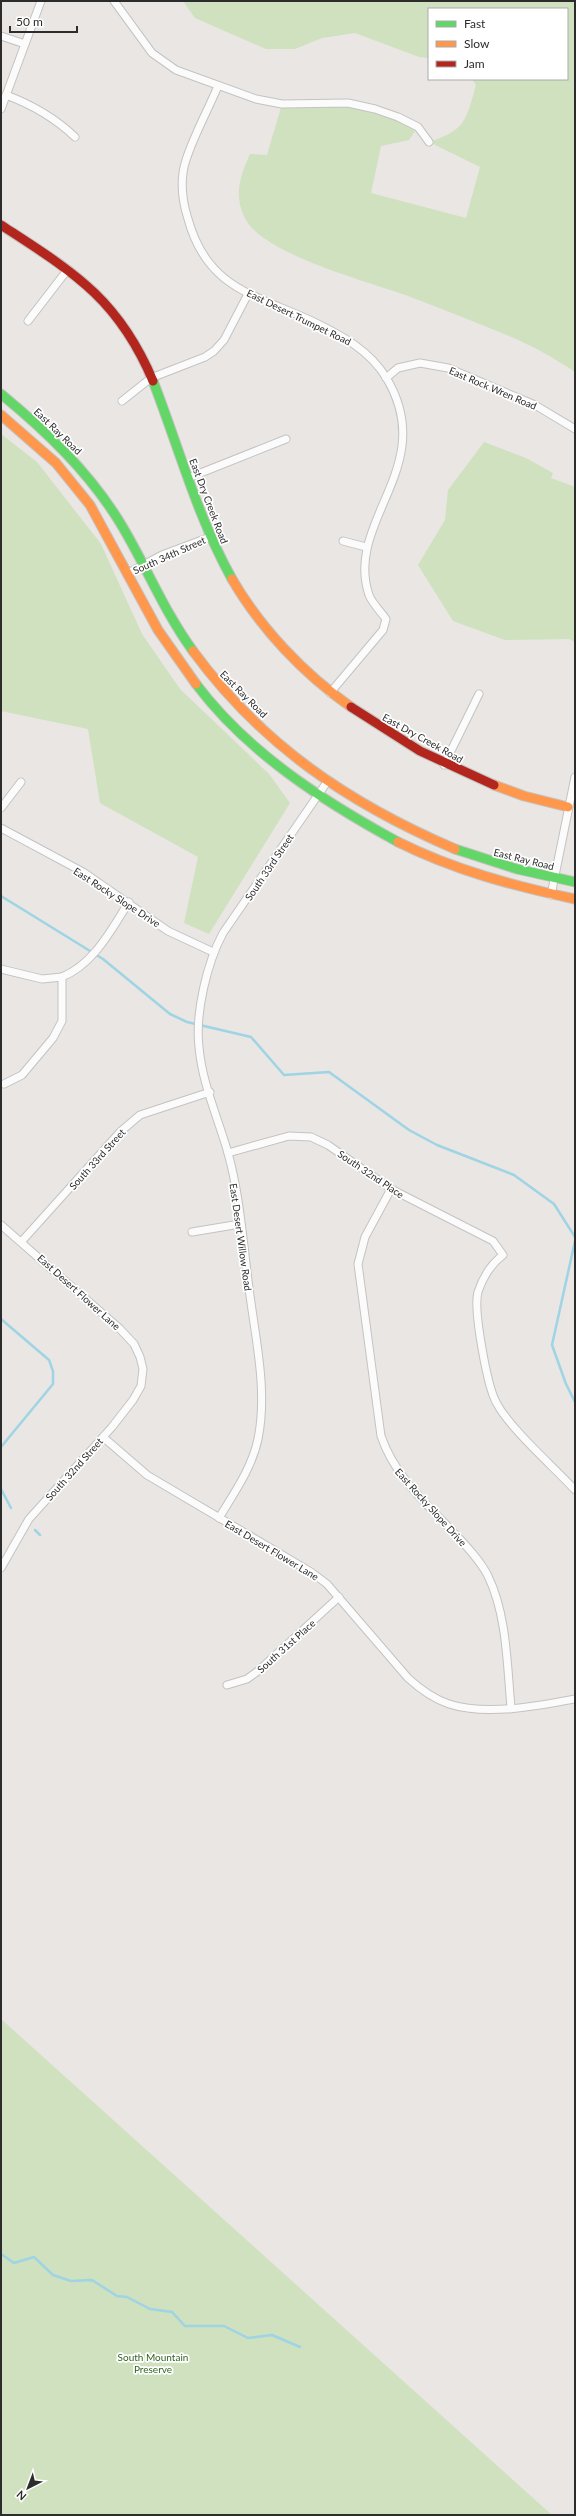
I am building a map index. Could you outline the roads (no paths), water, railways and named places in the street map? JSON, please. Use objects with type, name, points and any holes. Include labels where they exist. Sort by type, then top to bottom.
[{"type":"main road","name":"East Dry Creek Road","points":[[1,225],[68,269],[97,293],[125,328],[138,348],[151,378],[210,536],[234,584],[253,612],[282,647],[330,693],[379,727],[444,765],[511,792],[568,807]]},
{"type":"main road","name":"East Ray Road","points":[[1,394],[65,452],[89,479],[110,508],[173,621],[209,675],[255,722],[327,782],[388,819],[441,844],[489,861],[553,878],[575,882]]},
{"type":"main road","points":[[1,416],[56,464],[99,518],[166,644],[210,702],[245,736],[318,794],[406,846],[482,875],[528,890],[575,899]]},
{"type":"street","points":[[1,109],[41,1]]},
{"type":"street","points":[[114,1],[152,53],[162,62],[176,70],[256,99],[282,104],[348,104],[375,109],[398,117],[418,127],[429,142]]},
{"type":"street","points":[[1,36],[26,44]]},
{"type":"street","name":"East Desert Trumpet Road","points":[[218,86],[186,160],[182,185],[184,207],[198,250],[216,273],[248,294],[351,341],[377,364],[386,378],[394,392],[401,420],[399,467],[366,547],[364,577],[369,597],[386,619],[382,630],[330,693]]},
{"type":"street","points":[[6,95],[34,106],[56,120],[75,137]]},
{"type":"street","points":[[28,321],[68,269]]},
{"type":"street","points":[[122,401],[151,378],[205,358],[214,351],[224,340],[248,294]]},
{"type":"street","name":"East Rock Wren Road","points":[[386,378],[398,368],[420,363],[448,368],[535,405],[575,429]]},
{"type":"street","points":[[188,478],[286,439]]},
{"type":"street","name":"South 34th Street","points":[[128,573],[210,536]]},
{"type":"street","points":[[343,541],[366,547]]},
{"type":"street","points":[[444,765],[479,694]]},
{"type":"street","points":[[551,895],[553,878],[575,777]]},
{"type":"street","points":[[1,808],[21,782]]},
{"type":"street","name":"South 33rd Street","points":[[213,952],[223,933],[327,782]]},
{"type":"street","name":"East Rocky Slope Drive","points":[[1,828],[83,872],[168,930],[213,952]]},
{"type":"street","points":[[1,969],[42,979],[62,977],[74,972],[89,959],[99,947],[129,902]]},
{"type":"street","name":"East Desert Willow Road","points":[[213,952],[202,1005],[198,1046],[228,1154],[240,1224],[262,1403],[258,1439],[252,1462],[220,1518]]},
{"type":"street","points":[[4,1084],[22,1075],[53,1038],[62,1021],[62,977]]},
{"type":"street","name":"South 33rd Street","points":[[22,1241],[120,1132],[140,1115],[210,1092]]},
{"type":"street","name":"South 32nd Place","points":[[228,1154],[289,1136],[311,1137],[328,1145],[391,1189],[493,1242],[503,1255],[491,1264],[478,1293],[488,1381],[496,1403],[516,1428],[575,1490]]},
{"type":"street","name":"East Rocky Slope Drive","points":[[391,1189],[365,1237],[358,1264],[381,1436],[387,1454],[398,1472],[476,1556],[488,1575],[497,1600],[511,1707]]},
{"type":"street","points":[[192,1232],[240,1224]]},
{"type":"street","name":"East Desert Flower Lane","points":[[1,1225],[22,1241],[120,1329],[134,1344],[143,1369]]},
{"type":"street","name":"South 32nd Street","points":[[1,1568],[29,1519],[103,1437],[133,1400],[141,1386],[143,1369]]},
{"type":"street","name":"East Desert Flower Lane","points":[[103,1437],[147,1475],[311,1572],[327,1584],[420,1689],[450,1705],[480,1709],[547,1704],[575,1699]]},
{"type":"street","name":"South 31st Place","points":[[227,1685],[247,1680],[339,1597]]},
{"type":"waterway","points":[[1,896],[103,959],[170,1014],[187,1022],[251,1037],[284,1075],[329,1072],[409,1130],[437,1145],[514,1175],[554,1204],[575,1237]]},
{"type":"waterway","points":[[575,1241],[552,1345],[566,1384],[575,1402]]},
{"type":"waterway","points":[[1,1319],[49,1360],[53,1371],[53,1384],[1,1447]]},
{"type":"waterway","points":[[1,1489],[11,1508]]},
{"type":"waterway","points":[[35,1530],[40,1535]]},
{"type":"waterway","points":[[1,2254],[14,2263],[34,2257],[53,2275],[71,2281],[92,2280],[117,2296],[127,2297],[150,2309],[172,2312],[185,2326],[224,2326],[248,2338],[272,2335],[300,2347]]},
{"type":"park label","name":"South Mountain Preserve","points":[[153,2362]]}]
